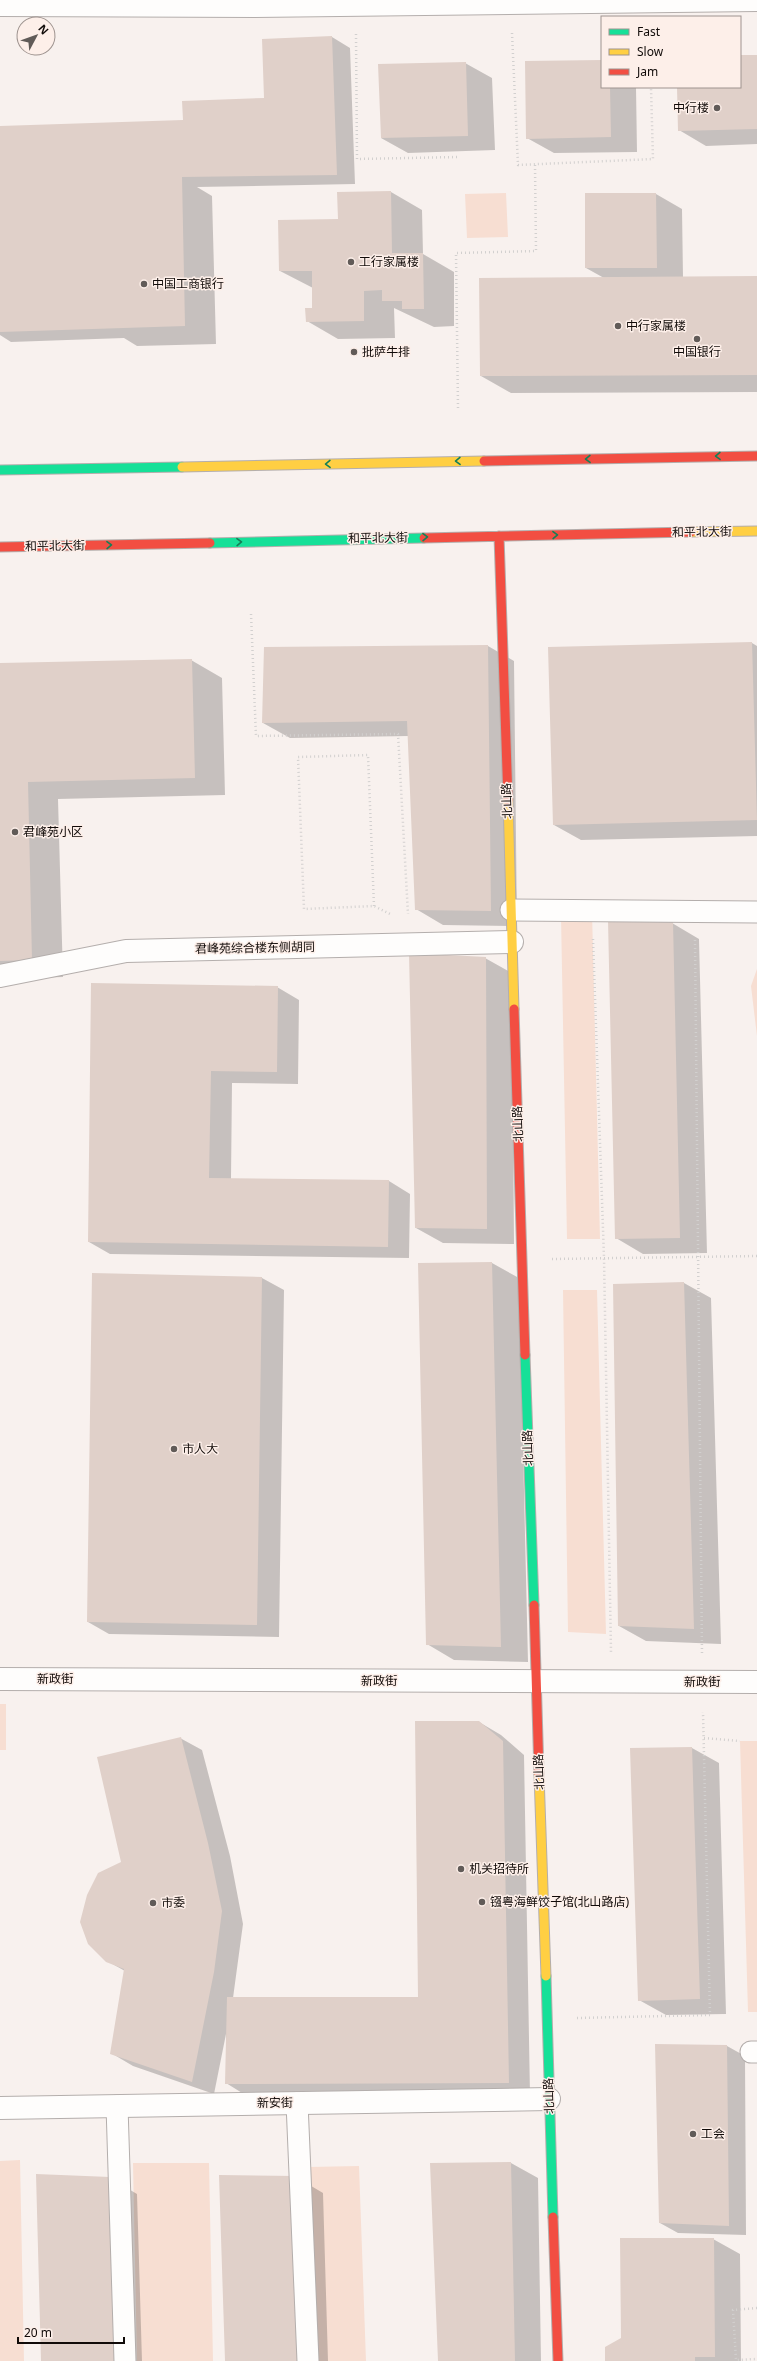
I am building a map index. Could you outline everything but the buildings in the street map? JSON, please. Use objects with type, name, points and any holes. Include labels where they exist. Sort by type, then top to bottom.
[{"type":"street","points":[[0,5],[356,5],[757,0]]},
{"type":"street","points":[[0,470],[757,456]]},
{"type":"street","name":"和平北大街","points":[[0,547],[757,531]]},
{"type":"street","name":"北山路","points":[[499,536],[558,2361]]},
{"type":"street","name":"君峰苑综合楼东侧胡同","points":[[0,976],[126,951],[512,942]]},
{"type":"street","name":"新政街","points":[[0,1679],[757,1682]]},
{"type":"street","name":"新安街","points":[[0,2108],[550,2099]]},
{"type":"lane","points":[[511,910],[757,912]]},
{"type":"lane","points":[[298,2103],[308,2361]]},
{"type":"lane","points":[[117,2106],[125,2361]]},
{"type":"path","points":[[511,3],[518,165],[653,160],[651,88]]},
{"type":"path","points":[[356,5],[357,159],[459,157]]},
{"type":"path","points":[[458,408],[456,253],[536,251],[535,164]]},
{"type":"path","points":[[251,614],[256,736],[398,734],[408,916],[416,916]]},
{"type":"path","points":[[368,755],[374,906],[304,909],[298,758],[368,755]]},
{"type":"path","points":[[592,911],[604,1258],[611,1682]]},
{"type":"path","points":[[547,2018],[710,2015],[702,1681],[695,911]]},
{"type":"path","points":[[522,1260],[757,1256]]},
{"type":"path","points":[[704,1738],[740,1741]]},
{"type":"path","points":[[757,2308],[733,2310],[736,2360],[757,2359]]},
{"type":"shaded area","points":[[506,193],[508,237],[467,238],[465,194]]},
{"type":"shaded area","points":[[592,911],[600,1239],[567,1239],[561,916]]},
{"type":"shaded area","points":[[757,969],[757,1036],[751,986]]},
{"type":"shaded area","points":[[563,1290],[597,1290],[606,1634],[568,1632]]},
{"type":"shaded area","points":[[0,1704],[6,1704],[6,1750],[0,1750]]},
{"type":"shaded area","points":[[740,1741],[757,1741],[757,2012],[748,2012]]},
{"type":"shaded area","points":[[20,2160],[24,2361],[0,2361],[0,2161]]},
{"type":"shaded area","points":[[133,2163],[209,2163],[213,2361],[137,2361]]},
{"type":"shaded area","points":[[359,2166],[366,2361],[315,2361],[309,2167]]},
{"type":"traffic: fast","points":[[0,470],[182,467]]},
{"type":"traffic: fast","points":[[210,543],[424,538]]},
{"type":"traffic: fast","points":[[525,1355],[534,1605]]},
{"type":"traffic: fast","points":[[546,1976],[553,2217]]},
{"type":"traffic: slow","points":[[182,467],[484,461]]},
{"type":"traffic: slow","points":[[691,532],[757,531]]},
{"type":"traffic: slow","points":[[508,800],[514,1009]]},
{"type":"traffic: slow","points":[[539,1774],[546,1976]]},
{"type":"traffic: jam","points":[[484,461],[757,456]]},
{"type":"traffic: jam","points":[[424,538],[691,532]]},
{"type":"traffic: jam","points":[[499,536],[508,800]]},
{"type":"traffic: jam","points":[[0,547],[210,543]]},
{"type":"traffic: jam","points":[[514,1009],[525,1355]]},
{"type":"traffic: jam","points":[[534,1605],[539,1774]]},
{"type":"traffic: jam","points":[[553,2217],[558,2361]]},
{"type":"place","name":"中行楼","points":[[717,108]]},
{"type":"place","name":"工行家属楼","points":[[351,262]]},
{"type":"place","name":"中国工商银行","points":[[144,284]]},
{"type":"place","name":"中行家属楼","points":[[618,326]]},
{"type":"place","name":"中国银行","points":[[697,339]]},
{"type":"place","name":"批萨牛排","points":[[354,352]]},
{"type":"place","name":"君峰苑小区","points":[[15,832]]},
{"type":"place","name":"市人大","points":[[174,1449]]},
{"type":"place","name":"机关招待所","points":[[461,1869]]},
{"type":"place","name":"镪粤海鲜饺子馆(北山路店)","points":[[482,1902]]},
{"type":"place","name":"市委","points":[[153,1903]]},
{"type":"place","name":"工会","points":[[693,2134]]}]
